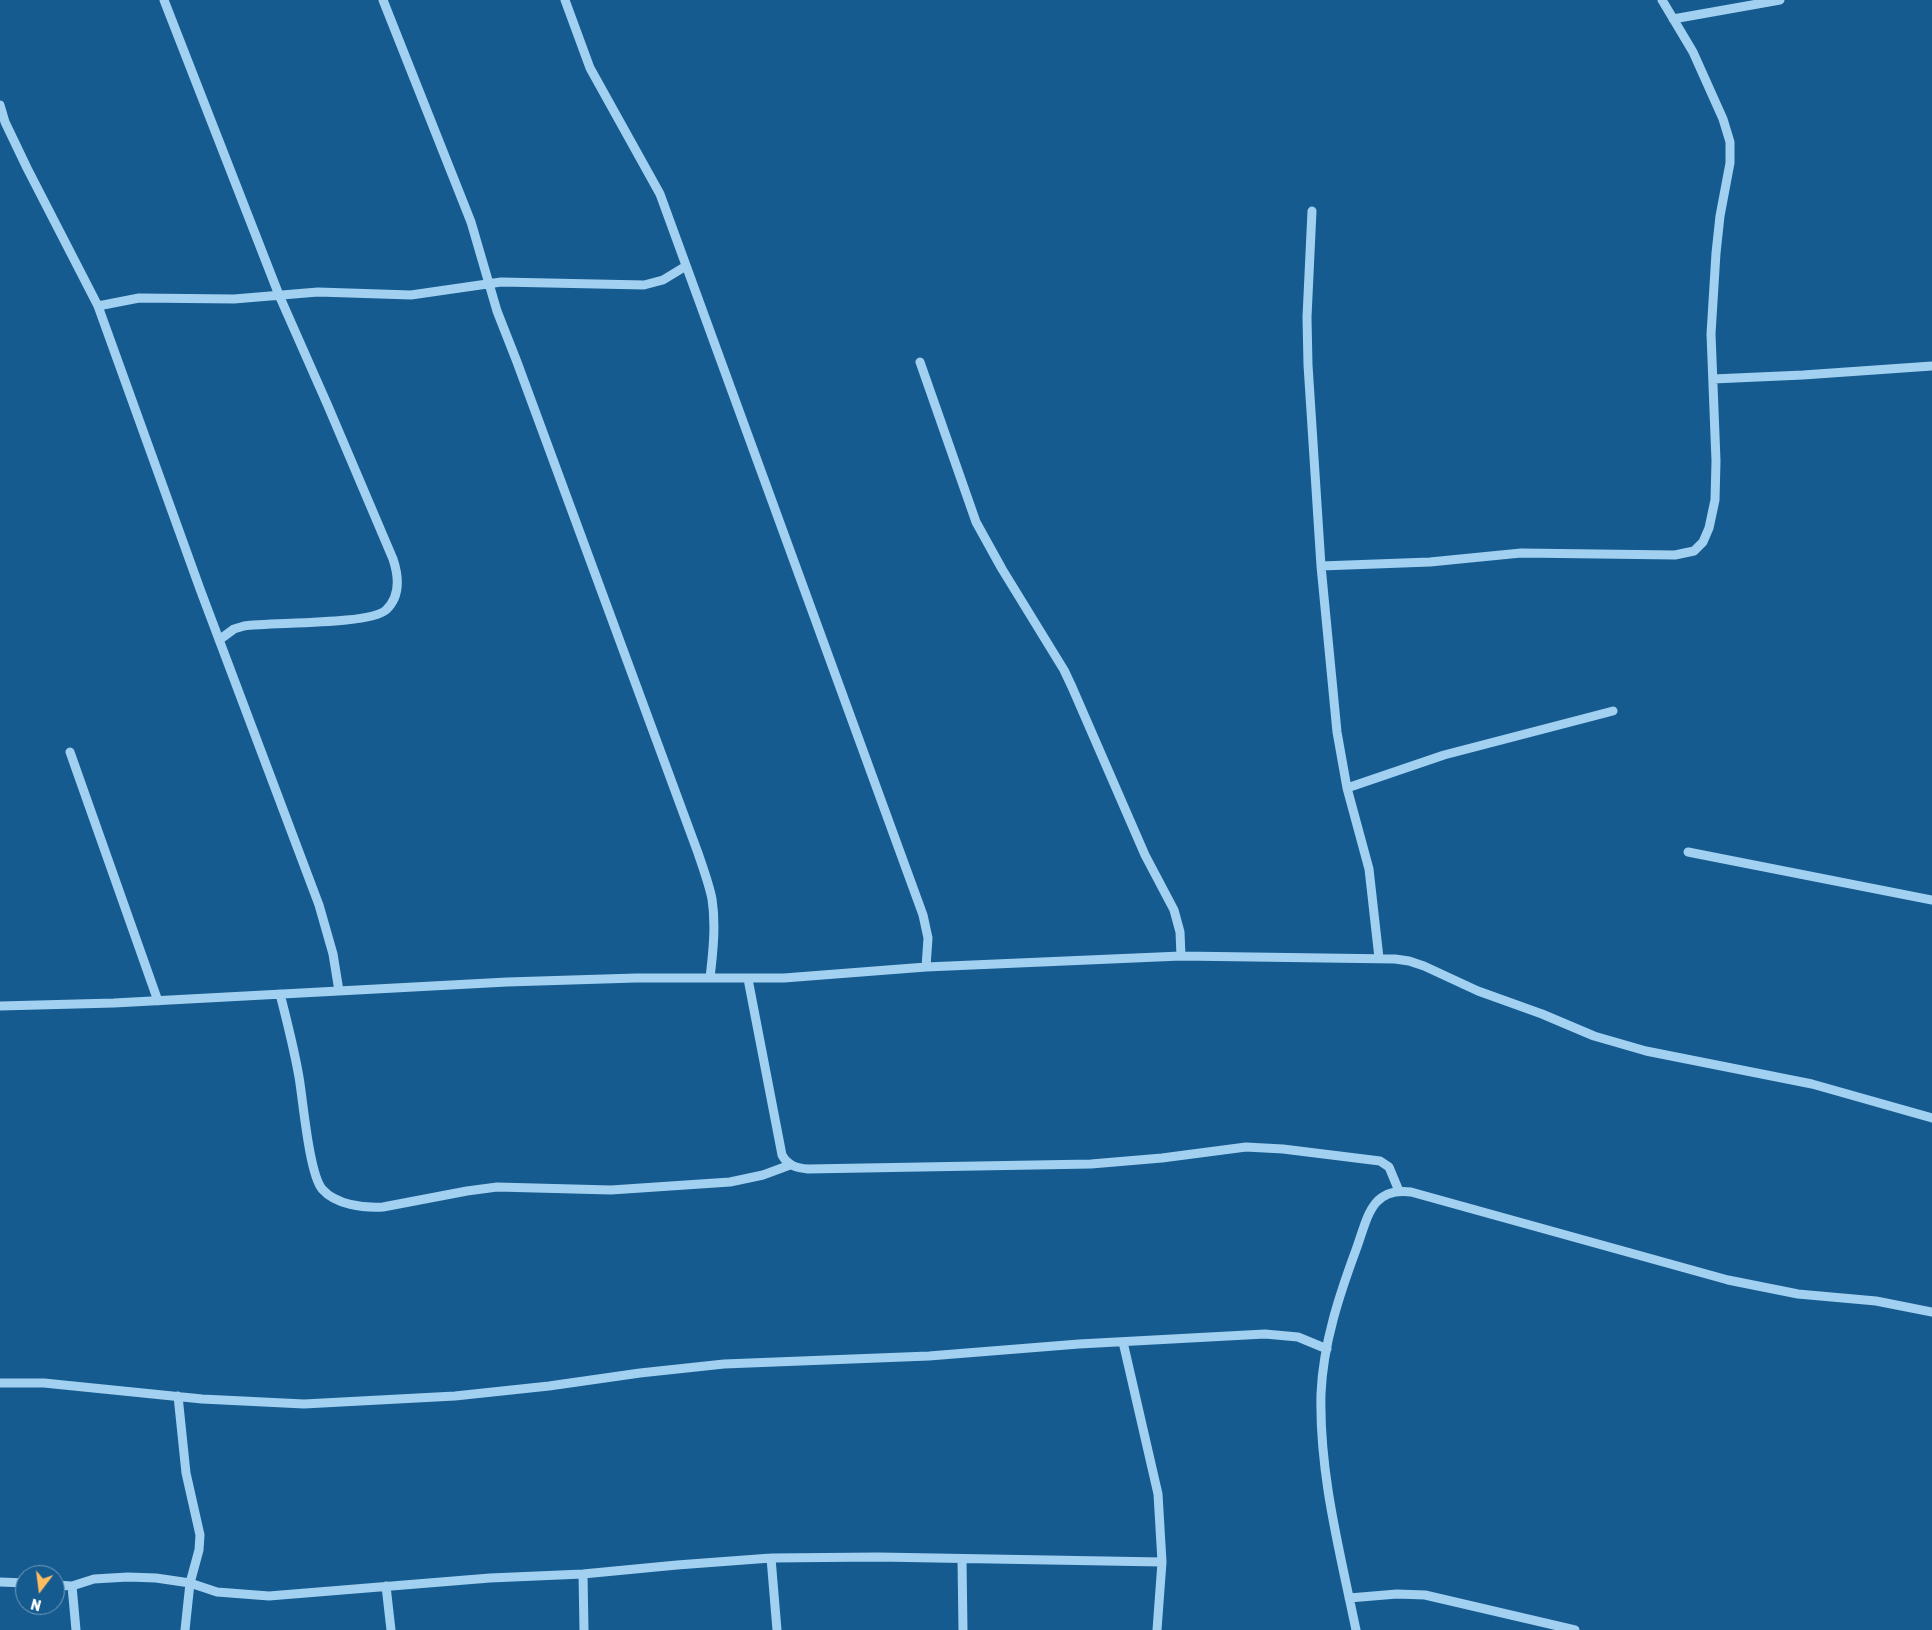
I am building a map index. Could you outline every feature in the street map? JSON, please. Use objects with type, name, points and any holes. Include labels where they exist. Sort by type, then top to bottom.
[{"type":"street","points":[[164,0],[279,295],[328,406],[397,572],[397,593],[393,601],[379,614],[351,619],[244,626],[218,640]]},
{"type":"street","points":[[383,0],[471,222],[497,311],[698,853],[712,898],[714,935],[710,978]]},
{"type":"street","points":[[565,0],[590,68],[660,194],[923,915],[928,938],[926,968]]},
{"type":"street","points":[[1321,566],[1438,561],[1521,554],[1675,555],[1694,551],[1706,537],[1715,500],[1716,461],[1711,334],[1713,287],[1720,216],[1730,164],[1730,142],[1723,119],[1708,84],[1662,0]]},
{"type":"street","points":[[1673,19],[1780,0]]},
{"type":"street","points":[[0,105],[5,122],[27,168],[98,306],[218,640],[324,920],[333,954],[339,990]]},
{"type":"street","points":[[1312,211],[1307,317],[1308,365],[1321,566],[1337,732],[1347,788],[1369,869],[1380,958]]},
{"type":"street","points":[[98,306],[139,298],[234,299],[340,292],[411,295],[488,283],[644,285],[663,280],[686,266]]},
{"type":"street","points":[[920,362],[976,522],[1068,678],[1145,855],[1174,910],[1180,932],[1181,956]]},
{"type":"street","points":[[1712,379],[1803,376],[1932,366]]},
{"type":"street","points":[[1347,788],[1444,756],[1613,711]]},
{"type":"street","points":[[70,752],[158,1001]]},
{"type":"street","points":[[1688,852],[1932,900]]},
{"type":"street","points":[[0,1006],[158,1001],[507,982],[636,978],[748,979],[819,976],[926,968],[1181,956],[1380,958],[1402,960],[1417,964],[1478,991],[1542,1014],[1594,1036],[1646,1051],[1780,1077],[1932,1118]]},
{"type":"street","points":[[748,979],[782,1155],[790,1165],[808,1169],[975,1165],[1052,1166],[1130,1162],[1223,1149],[1267,1148],[1380,1162],[1386,1164],[1392,1172],[1399,1191]]},
{"type":"street","points":[[280,994],[299,1075],[316,1179],[327,1194],[346,1202],[369,1208],[458,1192],[497,1188],[611,1190],[712,1184],[747,1179],[790,1165]]},
{"type":"street","points":[[1356,1630],[1336,1539],[1324,1450],[1322,1393],[1327,1349],[1337,1307],[1366,1220],[1382,1196],[1390,1192],[1411,1192],[1728,1280],[1798,1294],[1876,1302],[1932,1312]]},
{"type":"street","points":[[0,1383],[71,1385],[178,1396],[288,1404],[368,1402],[501,1392],[640,1373],[724,1364],[929,1356],[1079,1344],[1265,1334],[1298,1337],[1327,1349]]},
{"type":"street","points":[[1123,1342],[1158,1494],[1162,1562],[1157,1630]]},
{"type":"street","points":[[178,1396],[189,1487],[200,1535],[190,1583],[185,1630]]},
{"type":"street","points":[[65,1586],[72,1586],[94,1579],[128,1577],[163,1578],[232,1594],[269,1596],[490,1578],[583,1574],[771,1558],[878,1557],[962,1560],[1162,1562]]},
{"type":"street","points":[[771,1558],[777,1630]]},
{"type":"street","points":[[962,1560],[963,1630]]},
{"type":"street","points":[[583,1574],[584,1630]]},
{"type":"street","points":[[0,1582],[15,1583]]},
{"type":"street","points":[[72,1586],[76,1630]]},
{"type":"street","points":[[386,1586],[391,1630]]},
{"type":"street","points":[[1349,1598],[1397,1594],[1425,1595],[1575,1630]]}]
